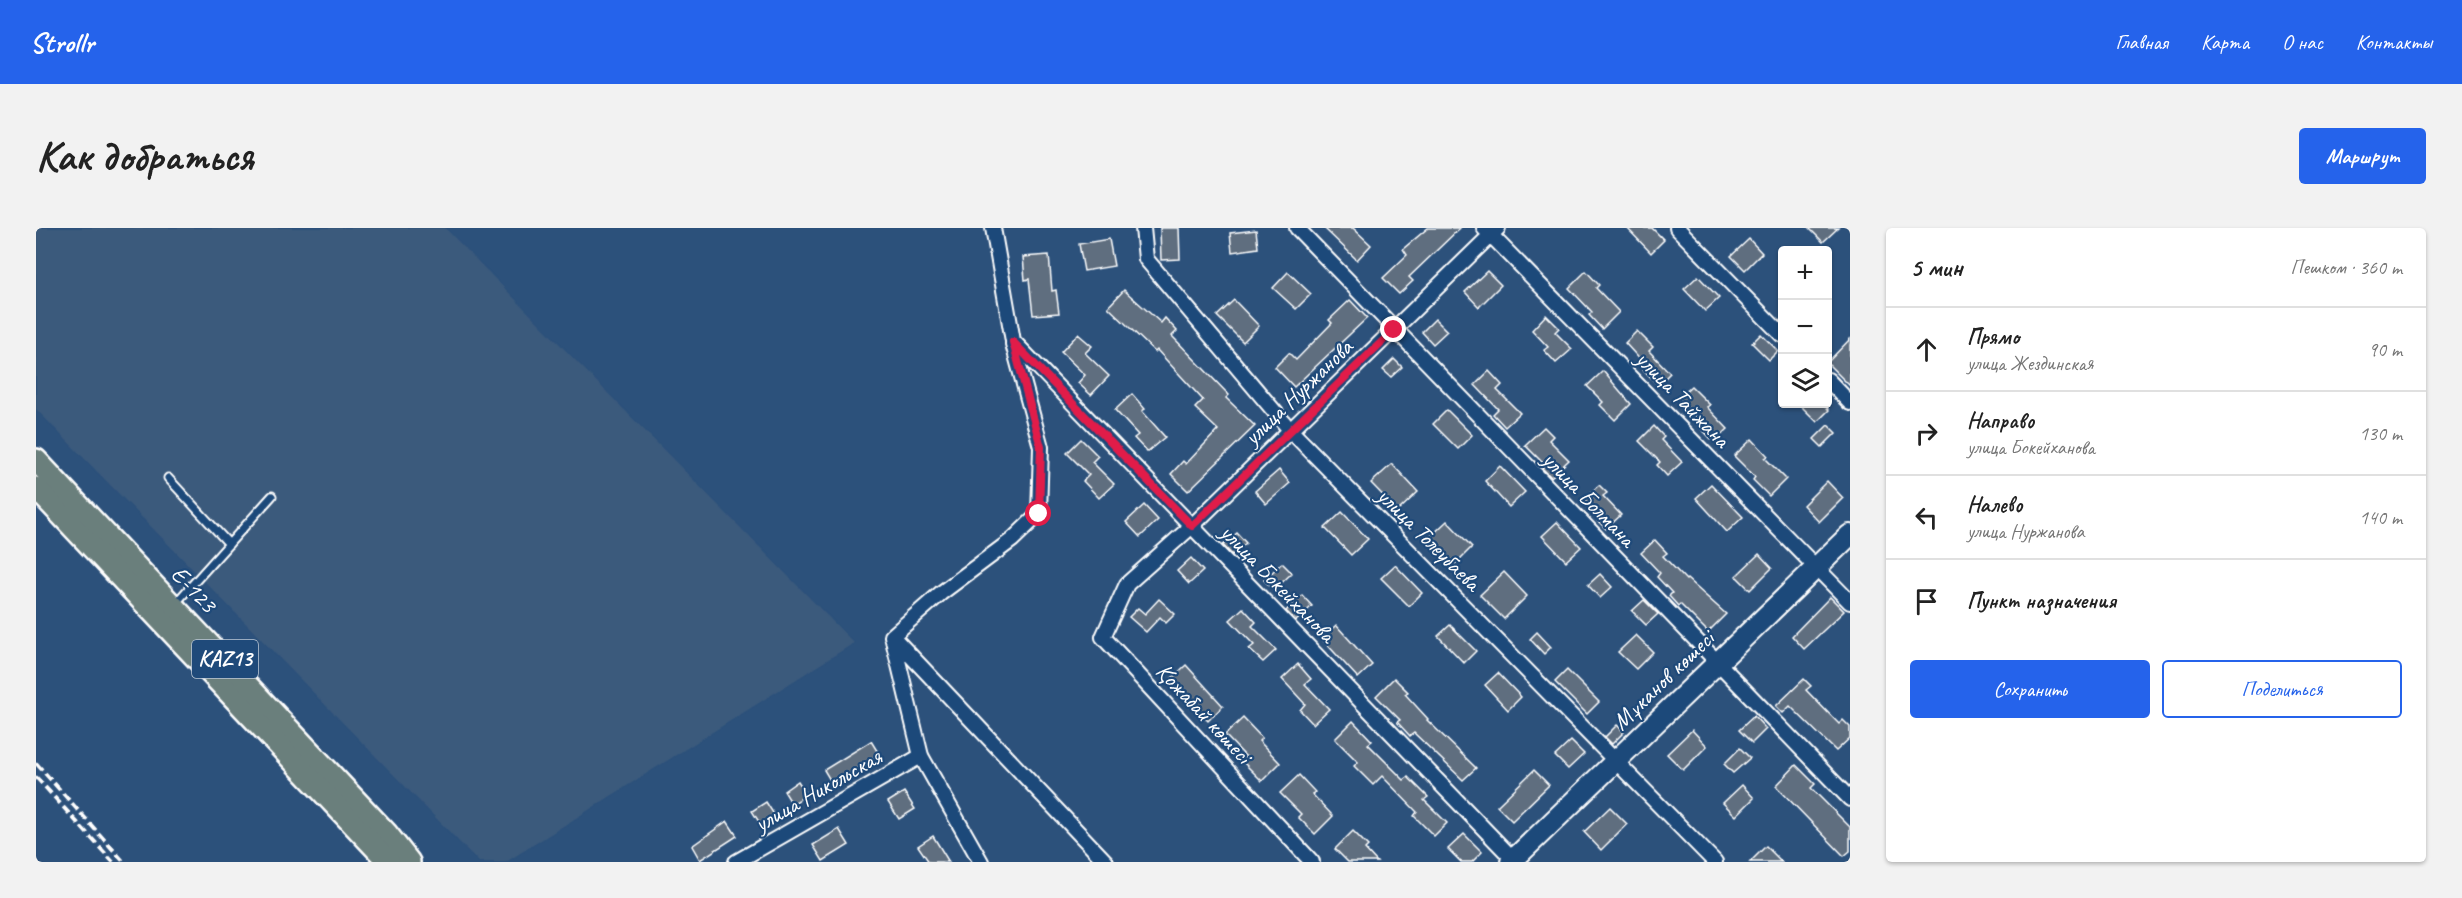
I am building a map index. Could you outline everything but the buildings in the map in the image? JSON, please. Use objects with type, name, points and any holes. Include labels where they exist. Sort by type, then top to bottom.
[{"type":"main road","name":"Е-123","points":[[36,460],[387,834],[409,862]]},
{"type":"main road","name":"Е-123","points":[[36,488],[354,822],[389,862]]},
{"type":"street","points":[[892,636],[941,593],[1012,540],[1039,514],[1041,447],[1013,342],[993,228]]},
{"type":"street","name":"улица Толеубаева","points":[[1143,228],[1146,259],[1291,431],[1715,862]]},
{"type":"street","name":"улица Болмана","points":[[1297,228],[1716,664],[1850,799]]},
{"type":"street","points":[[1677,228],[1778,331]]},
{"type":"street","name":"улица Нуржанова","points":[[1127,584],[1192,526],[1291,431],[1491,230]]},
{"type":"street","name":"улица Тайжана","points":[[1491,230],[1850,602]]},
{"type":"street","name":"улица Бокейханова","points":[[1013,342],[1514,861]]},
{"type":"street","points":[[1832,385],[1850,403]]},
{"type":"street","name":"Мұканов көшесі","points":[[1514,861],[1850,535]]},
{"type":"street","name":"Қожабай көшесі","points":[[1127,584],[1103,637],[1312,862]]},
{"type":"street","points":[[892,636],[921,756],[981,862]]},
{"type":"street","points":[[892,636],[1106,862]]},
{"type":"street","name":"улица Никольская","points":[[736,862],[921,756]]},
{"type":"lane","points":[[168,478],[229,544]]},
{"type":"lane","points":[[174,605],[272,496]]},
{"type":"shaded area","points":[[36,228],[445,228],[854,643],[506,862],[479,862],[36,409]]},
{"type":"railway","points":[[36,763],[124,862]]},
{"type":"railway","points":[[36,777],[113,862]]},
{"type":"route","points":[[1039,514],[1041,447],[1013,342],[1192,526],[1394,330]]}]
